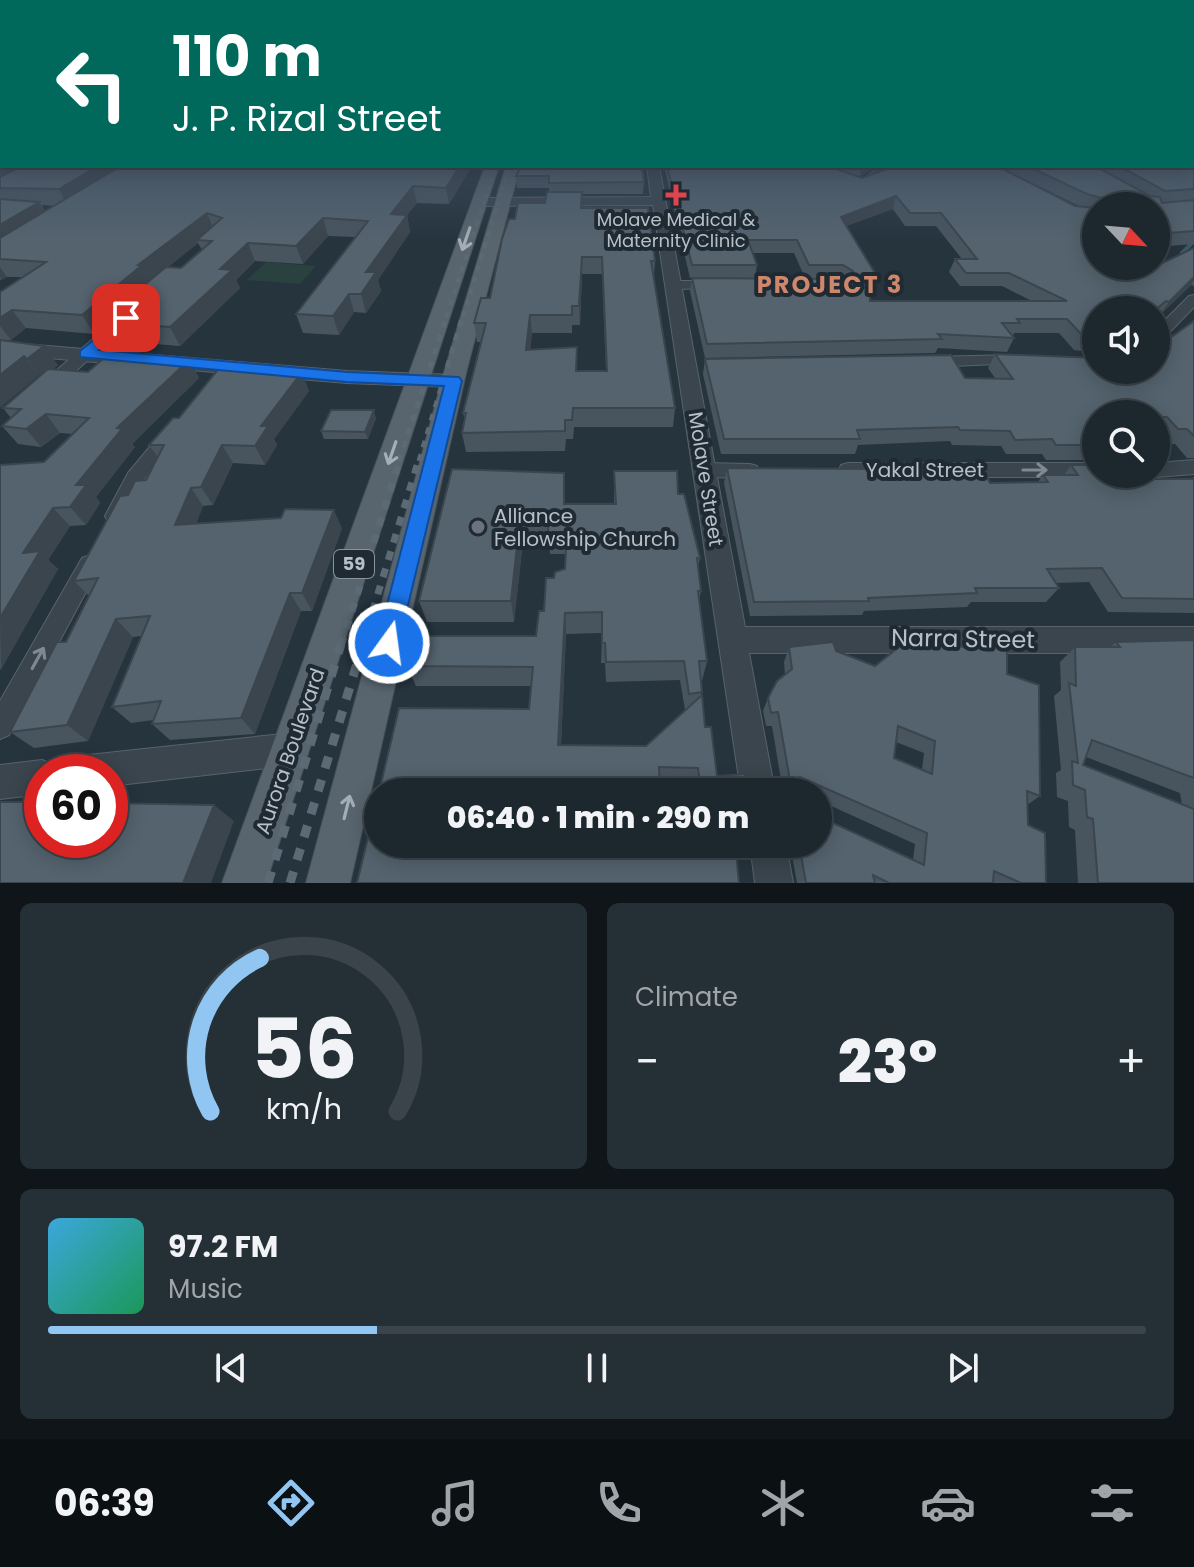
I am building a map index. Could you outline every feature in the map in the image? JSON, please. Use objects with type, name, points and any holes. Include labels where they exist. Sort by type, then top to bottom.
[{"type":"main road","name":"Aurora Boulevard","points":[[328,883],[453,381],[490,202],[492,168]]},
{"type":"main road","name":"Aurora Boulevard","points":[[244,883],[418,380],[490,202],[512,168]]},
{"type":"street","name":"Molave Street","points":[[653,168],[674,285],[696,366],[705,470],[756,778]]},
{"type":"street","points":[[853,184],[863,184],[879,174],[879,168]]},
{"type":"street","points":[[490,202],[659,201]]},
{"type":"street","points":[[674,285],[734,285]]},
{"type":"street","points":[[1170,324],[1194,299]]},
{"type":"street","points":[[33,400],[143,303]]},
{"type":"street","points":[[0,348],[453,381]]},
{"type":"street","points":[[918,362],[1025,360]]},
{"type":"street","points":[[212,388],[231,367]]},
{"type":"street","points":[[0,726],[135,478],[184,419]]},
{"type":"street","points":[[1170,469],[1194,467]]},
{"type":"street","points":[[705,470],[771,471]]},
{"type":"street","name":"Yakal Street","points":[[829,470],[1082,470]]},
{"type":"street","name":"Narra Street","points":[[732,640],[1194,640]]},
{"type":"street","points":[[128,767],[292,749]]},
{"type":"street","points":[[0,782],[24,779]]},
{"type":"street","points":[[770,858],[774,883]]},
{"type":"green space","points":[[266,262],[316,266],[300,284],[247,280]]},
{"type":"building","points":[[18,168],[95,168],[59,189],[0,188],[0,177]]},
{"type":"building","points":[[118,168],[459,168],[446,188],[413,186],[391,214],[407,215],[366,272],[376,272],[361,294],[349,294],[333,316],[296,314],[368,221],[323,218],[296,246],[248,243],[220,269],[232,270],[170,327],[105,322],[112,317],[107,316],[166,267],[181,268],[212,241],[197,240],[222,218],[207,213],[138,265],[142,265],[82,315],[12,310],[0,318],[0,292],[46,262],[0,259],[0,238]]},
{"type":"building","points":[[520,168],[642,168],[644,182],[549,183],[549,176],[516,176]]},
{"type":"building","points":[[668,168],[834,168],[862,178],[888,168],[1001,168],[1075,206],[1082,207],[1082,280],[1170,280],[1170,259],[1194,248],[1194,277],[1170,301],[1170,296],[1082,296],[1082,335],[1067,319],[1017,319],[1020,323],[1002,323],[1014,338],[938,334],[942,339],[707,344],[692,278],[843,279],[853,271],[843,265],[809,265],[797,240],[748,240],[757,265],[692,265]],"holes":[[[896,196],[910,213],[941,213],[977,259],[955,259],[966,273],[1009,273],[1067,301],[870,301],[869,273],[875,273],[841,217]]]},
{"type":"building","points":[[1031,168],[1099,168],[1143,192],[1083,192]]},
{"type":"building","points":[[1123,168],[1194,169],[1194,189],[1165,191]]},
{"type":"building","points":[[547,192],[582,192],[581,208],[648,208],[655,261],[651,261],[675,408],[573,408],[572,420],[565,420],[565,431],[462,433],[466,413],[463,413],[486,323],[474,323],[481,298],[490,298],[509,219],[515,219],[518,203],[545,203]],"holes":[[[582,257],[602,257],[607,371],[576,371],[577,347],[526,350],[530,315],[572,315],[572,306],[579,306]]]},
{"type":"building","points":[[0,199],[39,202],[0,225]]},
{"type":"building","points":[[1194,200],[1194,231],[1170,233],[1170,202]]},
{"type":"building","points":[[1194,321],[1194,436],[1187,429],[1178,429],[1170,420],[1170,400],[1082,400],[1082,445],[1056,445],[1052,439],[1015,440],[1010,431],[960,430],[958,427],[857,430],[860,439],[724,439],[705,359],[951,355],[965,378],[1013,379],[995,354],[1082,357],[1082,384],[1170,384],[1170,338]]},
{"type":"building","points":[[0,340],[44,346],[27,359],[24,356],[0,375]]},
{"type":"building","points":[[105,357],[189,360],[117,428],[122,429],[76,485],[86,485],[70,507],[53,508],[23,553],[40,551],[0,618],[0,465],[44,462],[89,418],[46,414],[26,429],[2,426],[21,409],[3,408],[48,369],[88,372]]},
{"type":"building","points":[[224,362],[282,366],[279,370],[302,372],[261,426],[268,426],[255,446],[222,445],[201,487],[191,488],[175,525],[281,518],[285,509],[334,510],[302,593],[290,593],[241,718],[152,724],[161,701],[112,707],[150,616],[116,619],[67,725],[10,732],[57,642],[66,642],[98,578],[74,581],[120,496],[128,495],[135,481],[146,480],[164,445],[149,445],[173,418],[179,418]]},
{"type":"building","points":[[331,410],[374,410],[365,432],[321,431]]},
{"type":"building","points":[[1071,465],[1082,465],[1082,488],[1170,488],[1170,479],[1194,479],[1194,599],[1122,598],[1102,568],[1047,569],[1059,588],[975,588],[977,593],[868,598],[869,601],[754,602],[727,468],[872,469],[874,474],[984,471],[990,483],[1048,482],[1043,475],[1078,475]]},
{"type":"building","points":[[452,469],[564,473],[564,504],[616,504],[614,471],[677,471],[678,494],[684,494],[700,558],[697,558],[701,591],[698,591],[707,661],[699,661],[702,692],[689,694],[684,661],[606,662],[605,643],[602,643],[602,612],[565,613],[558,745],[646,746],[702,695],[705,727],[711,727],[717,776],[745,774],[746,778],[699,778],[698,768],[659,767],[660,778],[382,778],[399,708],[529,709],[533,667],[407,666],[415,636],[536,636],[539,611],[544,611],[546,578],[554,578],[555,572],[565,569],[567,532],[548,532],[549,519],[520,519],[511,601],[419,601]]},
{"type":"building","points":[[1194,640],[1194,778],[1092,740],[1083,765],[1194,809],[1194,883],[1098,883],[1093,819],[1087,817],[1085,790],[1073,785],[1072,761],[1078,763],[1069,683],[1076,686],[1075,647],[1120,647],[1116,642]]},
{"type":"building","points":[[833,642],[836,651],[875,666],[904,643],[949,642],[966,648],[970,642],[1007,642],[1007,674],[1039,685],[1040,796],[1027,791],[1028,825],[1045,833],[1046,883],[1021,883],[994,871],[993,883],[889,883],[873,875],[875,883],[806,883],[802,858],[832,858],[832,822],[924,865],[927,833],[832,791],[832,778],[790,778],[778,712],[771,713],[768,698],[777,681],[792,669],[789,647]],"holes":[[[898,726],[935,741],[932,774],[894,758]]]},
{"type":"building","points":[[0,802],[24,802],[24,858],[128,858],[128,803],[214,805],[183,883],[0,883]]},
{"type":"building","points":[[364,854],[364,858],[737,858],[739,883],[357,883]]},
{"type":"waterway","points":[[1188,259],[1182,253],[1194,241]]},
{"type":"railway","points":[[483,205],[495,168]]},
{"type":"railway","points":[[497,205],[508,168]]},
{"type":"railway","points":[[446,317],[484,203]]},
{"type":"railway","points":[[463,317],[498,203]]},
{"type":"railway","points":[[399,461],[447,315]]},
{"type":"railway","points":[[419,461],[463,315]]},
{"type":"railway","points":[[341,646],[400,459]]},
{"type":"railway","points":[[362,646],[419,459]]},
{"type":"railway","points":[[268,883],[341,644]]},
{"type":"railway","points":[[290,883],[363,644]]},
{"type":"place","name":"Molave Medical & Maternity Clinic","points":[[676,195]]},
{"type":"place","name":"Alliance Fellowship Church","points":[[478,527]]},
{"type":"district","name":"PROJECT 3","points":[[830,285]]},
{"type":"route","points":[[126,318],[85,354],[347,377],[453,381],[389,643]]}]
